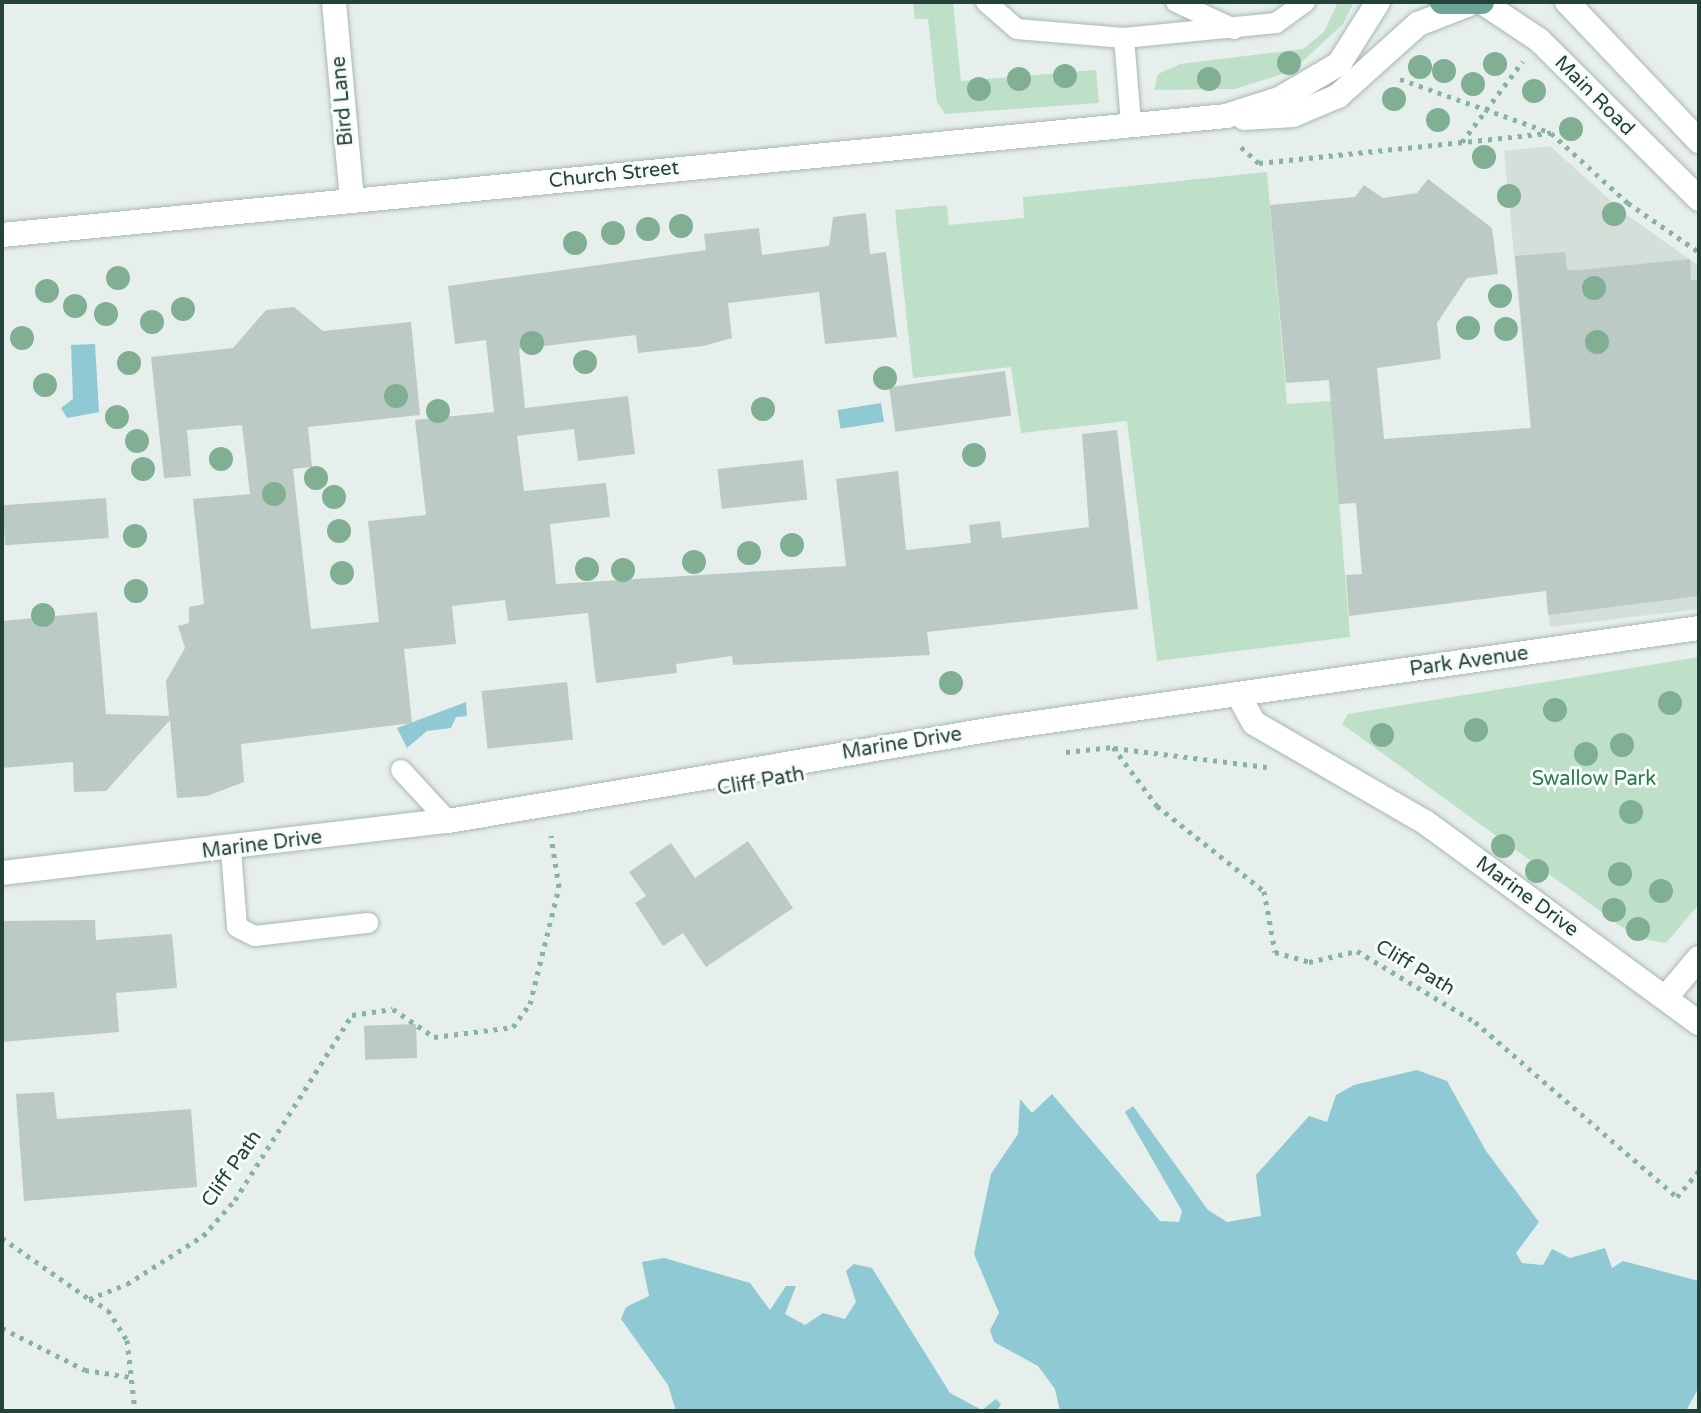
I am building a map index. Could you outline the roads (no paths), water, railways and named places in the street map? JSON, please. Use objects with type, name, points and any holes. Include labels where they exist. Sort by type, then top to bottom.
[{"type":"main road","name":"Main Road","points":[[1442,2],[1478,3]]},
{"type":"street","name":"Bird Lane","points":[[334,2],[352,200]]},
{"type":"street","name":"Church Street","points":[[1217,116],[1279,99],[1339,64],[1378,2]]},
{"type":"street","points":[[1567,2],[1699,141]]},
{"type":"street","name":"Church Street","points":[[2,235],[1217,116],[1271,118],[1315,108],[1428,18],[1478,3]]},
{"type":"street","name":"Main Road","points":[[1478,3],[1539,40],[1699,199]]},
{"type":"street","name":"Park Avenue","points":[[1239,696],[1699,628]]},
{"type":"street","name":"Marine Drive","points":[[2,873],[231,850],[448,821],[1239,696],[1254,723],[1425,822],[1699,1023]]},
{"type":"street","points":[[1666,997],[1699,958]]},
{"type":"lane","points":[[986,2],[1017,29],[1124,38],[1234,29],[1287,20],[1305,2]]},
{"type":"lane","points":[[1176,2],[1234,29]]},
{"type":"lane","points":[[1124,38],[1131,124]]},
{"type":"lane","points":[[401,770],[448,821]]},
{"type":"lane","points":[[231,850],[237,927],[255,936],[368,923]]},
{"type":"water","points":[[95,344],[99,412],[67,418],[61,408],[73,399],[71,345]]},
{"type":"water","points":[[881,403],[884,422],[841,429],[838,410]]},
{"type":"water","points":[[466,702],[467,716],[456,717],[451,728],[427,731],[407,748],[397,728]]},
{"type":"water","points":[[1417,1070],[1447,1081],[1486,1151],[1539,1222],[1516,1253],[1522,1263],[1543,1265],[1552,1249],[1570,1258],[1605,1248],[1612,1268],[1623,1261],[1699,1281],[1699,1387],[1686,1411],[1060,1411],[1055,1389],[1038,1366],[994,1342],[990,1330],[999,1313],[974,1254],[991,1174],[1018,1134],[1020,1099],[1032,1113],[1052,1094],[1160,1221],[1179,1222],[1182,1211],[1125,1112],[1133,1106],[1208,1210],[1227,1222],[1261,1216],[1256,1175],[1309,1116],[1327,1122],[1336,1095],[1354,1085]]},
{"type":"water","points":[[664,1258],[750,1283],[770,1310],[786,1286],[796,1286],[785,1314],[805,1325],[823,1313],[845,1319],[856,1302],[846,1271],[854,1264],[872,1268],[950,1393],[982,1410],[996,1399],[1001,1404],[997,1411],[676,1411],[668,1385],[621,1319],[626,1307],[649,1296],[642,1262]]},
{"type":"park label","name":"Swallow Park","points":[[1594,779]]}]
